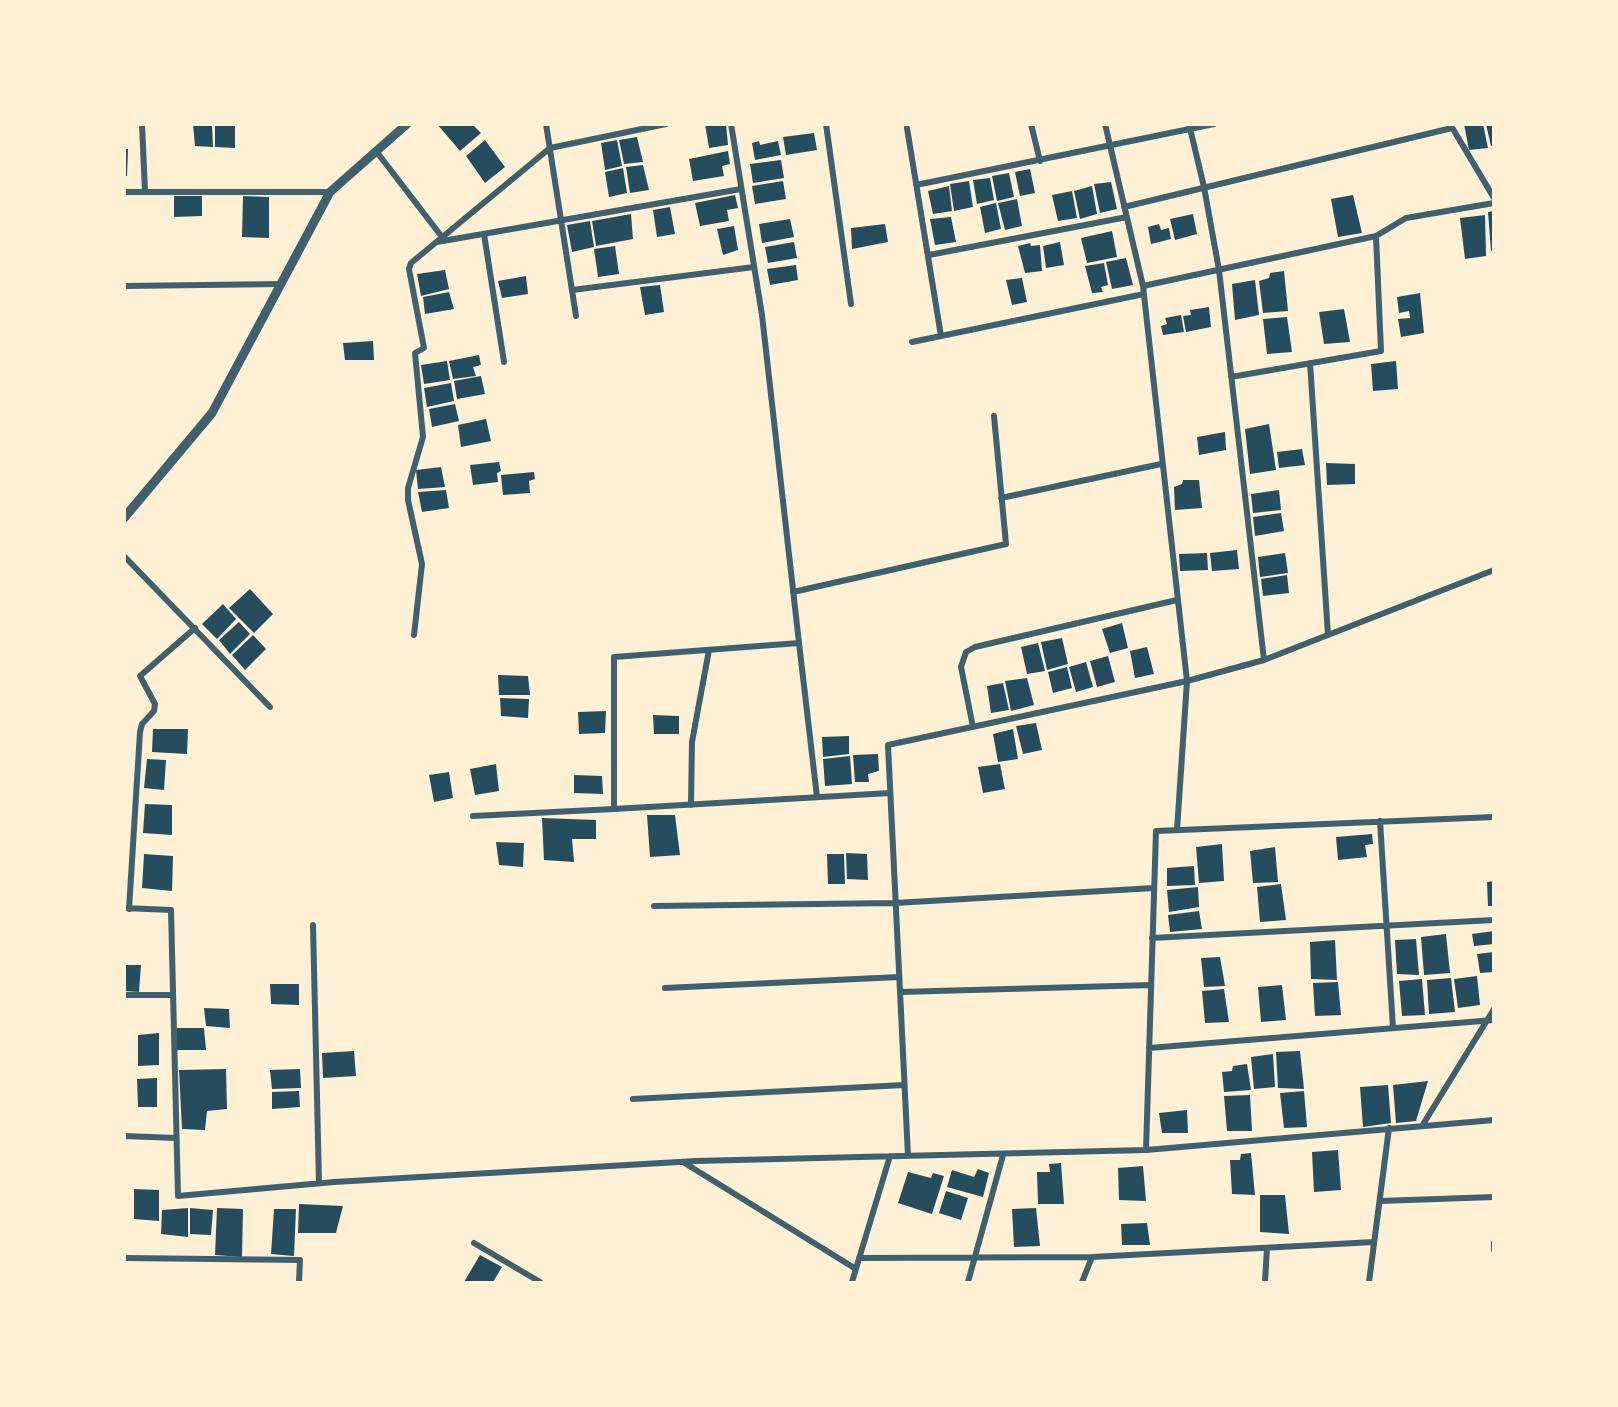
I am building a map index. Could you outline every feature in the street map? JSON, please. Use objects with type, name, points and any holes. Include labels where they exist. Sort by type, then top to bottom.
[{"type":"street","points":[[142,124],[145,192]]},
{"type":"street","points":[[124,518],[212,413],[330,192],[407,124]]},
{"type":"street","points":[[546,124],[576,316]]},
{"type":"street","points":[[414,634],[422,564],[408,494],[423,437],[416,352],[424,348],[409,269],[415,258],[550,148],[666,124]]},
{"type":"street","points":[[730,124],[762,315],[817,797]]},
{"type":"street","points":[[826,124],[851,304]]},
{"type":"street","points":[[1032,124],[1040,161]]},
{"type":"street","points":[[1105,124],[1143,286],[1161,464],[1187,681],[1177,830]]},
{"type":"street","points":[[916,185],[1110,147],[1190,127],[1214,124]]},
{"type":"street","points":[[1124,207],[1451,126],[1494,198]]},
{"type":"street","points":[[1190,127],[1219,270],[1264,660]]},
{"type":"street","points":[[907,128],[941,336]]},
{"type":"street","points":[[376,151],[439,240]]},
{"type":"street","points":[[439,240],[741,189]]},
{"type":"street","points":[[124,192],[330,192]]},
{"type":"street","points":[[1143,286],[1376,236],[1406,218],[1494,203]]},
{"type":"street","points":[[929,255],[1127,217]]},
{"type":"street","points":[[484,234],[504,362]]},
{"type":"street","points":[[1231,377],[1381,351],[1376,236]]},
{"type":"street","points":[[572,290],[754,267]]},
{"type":"street","points":[[124,286],[281,284]]},
{"type":"street","points":[[912,342],[1144,294]]},
{"type":"street","points":[[1310,363],[1328,635]]},
{"type":"street","points":[[793,592],[1006,544],[994,416]]},
{"type":"street","points":[[1001,498],[1161,464]]},
{"type":"street","points":[[124,556],[270,707]]},
{"type":"street","points":[[908,1155],[888,745],[1187,681],[1264,660],[1494,570]]},
{"type":"street","points":[[973,727],[961,667],[966,652],[975,647],[1177,600]]},
{"type":"street","points":[[195,628],[140,676],[141,683],[156,704],[154,711],[142,724],[127,908],[171,910],[178,1196],[319,1183],[682,1162],[1146,1150],[1494,1120]]},
{"type":"street","points":[[614,809],[614,657],[799,643]]},
{"type":"street","points":[[691,805],[692,742],[709,650]]},
{"type":"street","points":[[473,816],[890,793]]},
{"type":"street","points":[[1146,1150],[1155,831],[1494,817]]},
{"type":"street","points":[[1380,821],[1393,1028]]},
{"type":"street","points":[[654,906],[895,903],[1154,888]]},
{"type":"street","points":[[1152,938],[1494,920]]},
{"type":"street","points":[[314,926],[319,1183]]},
{"type":"street","points":[[665,988],[899,977]]},
{"type":"street","points":[[900,992],[1151,985]]},
{"type":"street","points":[[124,995],[173,994]]},
{"type":"street","points":[[1422,1126],[1494,1009]]},
{"type":"street","points":[[1149,1047],[1494,1020]]},
{"type":"street","points":[[633,1099],[904,1085]]},
{"type":"street","points":[[1369,1282],[1389,1128]]},
{"type":"street","points":[[124,1136],[176,1138]]},
{"type":"street","points":[[968,1282],[1004,1155]]},
{"type":"street","points":[[852,1282],[890,1156]]},
{"type":"street","points":[[682,1162],[856,1269]]},
{"type":"street","points":[[1380,1201],[1494,1197]]},
{"type":"street","points":[[859,1258],[1092,1257],[1374,1242]]},
{"type":"street","points":[[474,1243],[540,1282]]},
{"type":"street","points":[[1494,1243],[1494,1250]]},
{"type":"street","points":[[1265,1282],[1267,1248]]},
{"type":"street","points":[[1082,1282],[1092,1257]]},
{"type":"street","points":[[124,1258],[300,1260],[298,1282]]},
{"type":"building","points":[[193,124],[212,124],[213,147],[195,146]]},
{"type":"building","points":[[215,124],[235,124],[235,148],[215,147]]},
{"type":"building","points":[[437,124],[472,124],[481,133],[460,151]]},
{"type":"building","points":[[705,124],[726,124],[728,145],[709,148]]},
{"type":"building","points":[[1464,124],[1483,124],[1488,148],[1469,150]]},
{"type":"building","points":[[1486,124],[1494,124],[1494,146],[1491,146]]},
{"type":"building","points":[[814,133],[817,150],[786,155],[783,137]]},
{"type":"building","points":[[637,137],[643,162],[624,164],[619,140]]},
{"type":"building","points":[[485,140],[505,167],[485,183],[466,156]]},
{"type":"building","points":[[617,140],[622,166],[605,170],[601,143]]},
{"type":"building","points":[[759,141],[760,145],[778,141],[781,155],[755,160],[752,143]]},
{"type":"building","points":[[124,149],[128,149],[127,176],[124,176]]},
{"type":"building","points":[[728,151],[730,164],[722,166],[724,176],[693,181],[689,159]]},
{"type":"building","points":[[781,160],[784,178],[753,183],[750,164]]},
{"type":"building","points":[[643,165],[649,190],[630,193],[626,167]]},
{"type":"building","points":[[623,168],[627,193],[609,197],[605,172]]},
{"type":"building","points":[[1030,169],[1035,193],[1020,196],[1015,172]]},
{"type":"building","points":[[1009,173],[1014,197],[997,201],[992,176]]},
{"type":"building","points":[[990,178],[994,200],[977,204],[973,180]]},
{"type":"building","points":[[783,181],[786,199],[755,204],[752,186]]},
{"type":"building","points":[[969,181],[973,207],[954,211],[950,184]]},
{"type":"building","points":[[1111,182],[1117,209],[1100,213],[1094,184]]},
{"type":"building","points":[[949,186],[952,211],[933,214],[928,191]]},
{"type":"building","points":[[1092,186],[1097,214],[1080,219],[1074,191]]},
{"type":"building","points":[[1072,191],[1077,218],[1058,221],[1052,195]]},
{"type":"building","points":[[735,195],[738,208],[727,210],[729,221],[700,226],[695,203]]},
{"type":"building","points":[[1353,195],[1362,233],[1338,237],[1331,199]]},
{"type":"building","points":[[174,196],[202,196],[202,216],[174,217]]},
{"type":"building","points":[[243,196],[269,197],[269,238],[242,237]]},
{"type":"building","points":[[1017,199],[1022,226],[1005,230],[998,203]]},
{"type":"building","points":[[996,203],[1001,229],[985,233],[980,207]]},
{"type":"building","points":[[670,207],[675,234],[657,237],[653,210]]},
{"type":"building","points":[[1494,211],[1494,251],[1491,251],[1488,212]]},
{"type":"building","points":[[631,214],[633,239],[596,246],[592,221]]},
{"type":"building","points":[[1193,214],[1197,234],[1175,240],[1170,219]]},
{"type":"building","points":[[1485,215],[1486,256],[1465,259],[1460,218]]},
{"type":"building","points":[[951,217],[956,242],[935,245],[930,219]]},
{"type":"building","points":[[790,219],[794,237],[762,243],[759,224]]},
{"type":"building","points":[[590,221],[594,247],[572,252],[567,225]]},
{"type":"building","points":[[885,224],[888,242],[852,249],[851,228]]},
{"type":"building","points":[[1159,224],[1161,230],[1169,228],[1171,239],[1151,244],[1148,227]]},
{"type":"building","points":[[734,226],[738,250],[723,255],[717,229]]},
{"type":"building","points":[[1112,231],[1117,257],[1087,263],[1081,238]]},
{"type":"building","points":[[794,242],[797,258],[768,263],[765,247]]},
{"type":"building","points":[[1060,242],[1064,265],[1046,268],[1043,246]]},
{"type":"building","points":[[1030,243],[1031,246],[1040,245],[1042,271],[1025,273],[1018,246]]},
{"type":"building","points":[[615,246],[619,274],[598,277],[594,249]]},
{"type":"building","points":[[1126,258],[1133,285],[1112,289],[1106,262]]},
{"type":"building","points":[[1104,263],[1108,285],[1101,287],[1103,292],[1092,293],[1085,266]]},
{"type":"building","points":[[796,265],[798,280],[770,285],[767,269]]},
{"type":"building","points":[[445,270],[449,289],[421,296],[417,274]]},
{"type":"building","points":[[1284,271],[1288,311],[1263,313],[1259,281],[1269,278],[1270,273]]},
{"type":"building","points":[[526,276],[528,294],[502,298],[498,281]]},
{"type":"building","points":[[1022,278],[1027,302],[1012,305],[1006,280]]},
{"type":"building","points":[[1255,280],[1259,315],[1235,320],[1232,284]]},
{"type":"building","points":[[660,285],[664,312],[645,315],[640,287]]},
{"type":"building","points":[[449,292],[454,309],[425,314],[423,297]]},
{"type":"building","points":[[1420,293],[1424,333],[1401,337],[1398,319],[1410,318],[1409,311],[1399,313],[1397,297]]},
{"type":"building","points":[[1209,307],[1211,327],[1186,332],[1183,316],[1191,315],[1190,310]]},
{"type":"building","points":[[1344,309],[1350,342],[1324,344],[1319,312]]},
{"type":"building","points":[[1181,315],[1184,332],[1163,335],[1161,326],[1167,324],[1165,318]]},
{"type":"building","points":[[1287,317],[1292,352],[1267,354],[1263,319]]},
{"type":"building","points":[[373,341],[374,360],[345,360],[343,343]]},
{"type":"building","points":[[479,355],[481,365],[473,367],[476,376],[453,379],[449,361]]},
{"type":"building","points":[[447,361],[450,380],[424,384],[421,365]]},
{"type":"building","points":[[1396,361],[1398,389],[1373,391],[1371,364]]},
{"type":"building","points":[[481,376],[485,394],[457,399],[454,381]]},
{"type":"building","points":[[451,383],[454,401],[427,407],[424,388]]},
{"type":"building","points":[[455,404],[459,421],[432,427],[429,409]]},
{"type":"building","points":[[486,419],[491,441],[461,447],[458,425]]},
{"type":"building","points":[[1269,424],[1276,470],[1250,474],[1245,429]]},
{"type":"building","points":[[1225,432],[1226,450],[1199,455],[1197,437]]},
{"type":"building","points":[[1302,449],[1305,465],[1279,468],[1277,452]]},
{"type":"building","points":[[499,462],[501,471],[497,473],[498,482],[473,485],[470,465]]},
{"type":"building","points":[[1326,463],[1355,464],[1355,484],[1327,485]]},
{"type":"building","points":[[441,467],[445,487],[418,489],[416,470]]},
{"type":"building","points":[[534,472],[535,479],[529,481],[530,493],[503,495],[501,475]]},
{"type":"building","points":[[1183,480],[1199,480],[1202,508],[1175,510],[1174,487],[1182,484]]},
{"type":"building","points":[[446,490],[449,508],[422,512],[418,492]]},
{"type":"building","points":[[1279,490],[1281,510],[1253,513],[1251,494]]},
{"type":"building","points":[[1281,513],[1284,531],[1255,536],[1253,517]]},
{"type":"building","points":[[1237,550],[1239,569],[1212,571],[1210,553]]},
{"type":"building","points":[[1207,553],[1208,570],[1180,571],[1179,554]]},
{"type":"building","points":[[1285,553],[1288,573],[1260,577],[1258,557]]},
{"type":"building","points":[[1287,575],[1289,593],[1263,596],[1261,579]]},
{"type":"building","points":[[250,589],[273,614],[254,633],[229,608]]},
{"type":"building","points":[[223,604],[236,619],[217,639],[202,624]]},
{"type":"building","points":[[239,622],[250,634],[230,654],[219,640]]},
{"type":"building","points":[[1122,623],[1128,648],[1110,653],[1102,629]]},
{"type":"building","points":[[253,635],[266,649],[245,670],[232,655]]},
{"type":"building","points":[[1062,638],[1068,664],[1047,670],[1041,642]]},
{"type":"building","points":[[1038,643],[1045,671],[1027,674],[1021,647]]},
{"type":"building","points":[[1147,647],[1154,674],[1135,678],[1130,651]]},
{"type":"building","points":[[1108,656],[1115,682],[1097,687],[1090,661]]},
{"type":"building","points":[[1086,662],[1093,687],[1076,692],[1069,667]]},
{"type":"building","points":[[1067,667],[1072,688],[1053,693],[1048,672]]},
{"type":"building","points":[[498,675],[528,676],[530,695],[499,695]]},
{"type":"building","points":[[1027,678],[1034,705],[1011,711],[1005,681]]},
{"type":"building","points":[[1003,683],[1009,710],[991,713],[987,686]]},
{"type":"building","points":[[500,698],[529,699],[528,718],[501,716]]},
{"type":"building","points":[[606,711],[605,733],[579,734],[578,712]]},
{"type":"building","points":[[653,715],[679,716],[679,734],[654,734]]},
{"type":"building","points":[[1036,723],[1042,750],[1023,754],[1016,726]]},
{"type":"building","points":[[153,729],[188,729],[187,754],[152,752]]},
{"type":"building","points":[[1013,729],[1018,759],[998,762],[993,734]]},
{"type":"building","points":[[849,736],[849,754],[823,757],[822,737]]},
{"type":"building","points":[[878,754],[879,771],[868,774],[869,782],[855,782],[853,755]]},
{"type":"building","points":[[850,756],[852,784],[825,786],[823,759]]},
{"type":"building","points":[[147,759],[166,760],[164,790],[144,788]]},
{"type":"building","points":[[496,764],[499,791],[475,795],[470,769]]},
{"type":"building","points":[[1000,764],[1005,789],[983,793],[978,767]]},
{"type":"building","points":[[449,772],[453,798],[434,802],[429,775]]},
{"type":"building","points":[[574,775],[602,776],[603,794],[574,793]]},
{"type":"building","points":[[145,804],[172,805],[172,835],[143,833]]},
{"type":"building","points":[[647,815],[675,815],[680,855],[650,857]]},
{"type":"building","points":[[542,818],[596,820],[596,839],[572,839],[574,862],[544,860]]},
{"type":"building","points":[[1372,834],[1373,844],[1365,845],[1367,857],[1338,860],[1336,837]]},
{"type":"building","points":[[496,842],[524,843],[523,867],[499,865]]},
{"type":"building","points":[[1222,844],[1224,881],[1199,883],[1196,847]]},
{"type":"building","points":[[1275,847],[1278,882],[1253,883],[1250,851]]},
{"type":"building","points":[[846,853],[867,854],[868,880],[847,879]]},
{"type":"building","points":[[144,854],[173,856],[172,891],[142,888]]},
{"type":"building","points":[[827,854],[844,854],[845,884],[828,884]]},
{"type":"building","points":[[1194,866],[1195,885],[1167,886],[1167,868]]},
{"type":"building","points":[[1494,881],[1494,906],[1488,906],[1487,882]]},
{"type":"building","points":[[1281,884],[1286,920],[1260,922],[1257,887]]},
{"type":"building","points":[[1198,887],[1199,907],[1169,912],[1167,890]]},
{"type":"building","points":[[1199,911],[1202,929],[1170,932],[1168,915]]},
{"type":"building","points":[[1494,931],[1494,944],[1474,946],[1472,934]]},
{"type":"building","points":[[1446,934],[1450,973],[1424,975],[1421,937]]},
{"type":"building","points":[[1416,939],[1419,975],[1397,974],[1395,940]]},
{"type":"building","points":[[1335,940],[1337,980],[1311,979],[1310,942]]},
{"type":"building","points":[[1494,952],[1494,972],[1480,973],[1477,954]]},
{"type":"building","points":[[1220,957],[1225,986],[1204,987],[1201,958]]},
{"type":"building","points":[[124,965],[141,965],[139,992],[124,991]]},
{"type":"building","points":[[1477,976],[1480,1005],[1458,1008],[1454,979]]},
{"type":"building","points":[[1451,978],[1455,1012],[1429,1014],[1427,980]]},
{"type":"building","points":[[1422,979],[1425,1015],[1402,1016],[1399,981]]},
{"type":"building","points":[[1338,982],[1341,1015],[1315,1016],[1313,983]]},
{"type":"building","points":[[270,984],[299,984],[299,1005],[271,1004]]},
{"type":"building","points":[[1282,985],[1286,1020],[1261,1022],[1258,987]]},
{"type":"building","points":[[1224,989],[1229,1022],[1205,1023],[1202,991]]},
{"type":"building","points":[[204,1008],[229,1009],[230,1028],[206,1026]]},
{"type":"building","points":[[177,1028],[204,1028],[206,1050],[177,1050]]},
{"type":"building","points":[[159,1033],[159,1065],[138,1066],[138,1035]]},
{"type":"building","points":[[354,1051],[356,1076],[323,1078],[322,1053]]},
{"type":"building","points":[[1300,1051],[1304,1089],[1278,1088],[1276,1052]]},
{"type":"building","points":[[1273,1054],[1275,1087],[1254,1089],[1251,1057]]},
{"type":"building","points":[[1247,1064],[1251,1090],[1224,1092],[1222,1072],[1232,1071],[1233,1066]]},
{"type":"building","points":[[226,1069],[227,1109],[207,1111],[205,1130],[182,1129],[179,1070]]},
{"type":"building","points":[[300,1069],[301,1088],[272,1089],[270,1070]]},
{"type":"building","points":[[157,1078],[157,1107],[138,1107],[137,1079]]},
{"type":"building","points":[[1428,1081],[1416,1121],[1396,1123],[1393,1085]]},
{"type":"building","points":[[1388,1085],[1391,1123],[1363,1127],[1360,1087]]},
{"type":"building","points":[[299,1091],[300,1107],[272,1109],[272,1092]]},
{"type":"building","points":[[1304,1091],[1307,1127],[1284,1128],[1280,1093]]},
{"type":"building","points":[[1250,1095],[1252,1131],[1227,1131],[1224,1096]]},
{"type":"building","points":[[1187,1110],[1188,1133],[1162,1133],[1159,1113]]},
{"type":"building","points":[[1338,1150],[1341,1190],[1314,1192],[1312,1152]]},
{"type":"building","points":[[1251,1153],[1255,1195],[1232,1194],[1230,1160],[1240,1160],[1241,1154]]},
{"type":"building","points":[[1061,1163],[1064,1204],[1038,1204],[1037,1172],[1050,1172],[1049,1164]]},
{"type":"building","points":[[1143,1166],[1146,1201],[1119,1200],[1118,1168]]},
{"type":"building","points":[[978,1169],[989,1173],[983,1197],[947,1187],[952,1170],[974,1177]]},
{"type":"building","points":[[908,1172],[931,1178],[933,1173],[944,1176],[932,1214],[898,1203]]},
{"type":"building","points":[[134,1189],[159,1190],[159,1221],[134,1219]]},
{"type":"building","points":[[946,1191],[968,1198],[961,1220],[939,1213]]},
{"type":"building","points":[[1260,1195],[1285,1195],[1289,1234],[1260,1232]]},
{"type":"building","points":[[299,1204],[343,1206],[336,1233],[298,1233]]},
{"type":"building","points":[[188,1208],[188,1237],[161,1234],[162,1210]]},
{"type":"building","points":[[190,1208],[213,1210],[211,1235],[190,1234]]},
{"type":"building","points":[[217,1208],[243,1209],[242,1257],[215,1255]]},
{"type":"building","points":[[1036,1208],[1040,1246],[1014,1247],[1012,1209]]},
{"type":"building","points":[[274,1209],[296,1209],[294,1256],[271,1254]]},
{"type":"building","points":[[1147,1223],[1150,1245],[1122,1245],[1121,1224]]},
{"type":"building","points":[[480,1255],[502,1267],[493,1282],[464,1282]]}]
